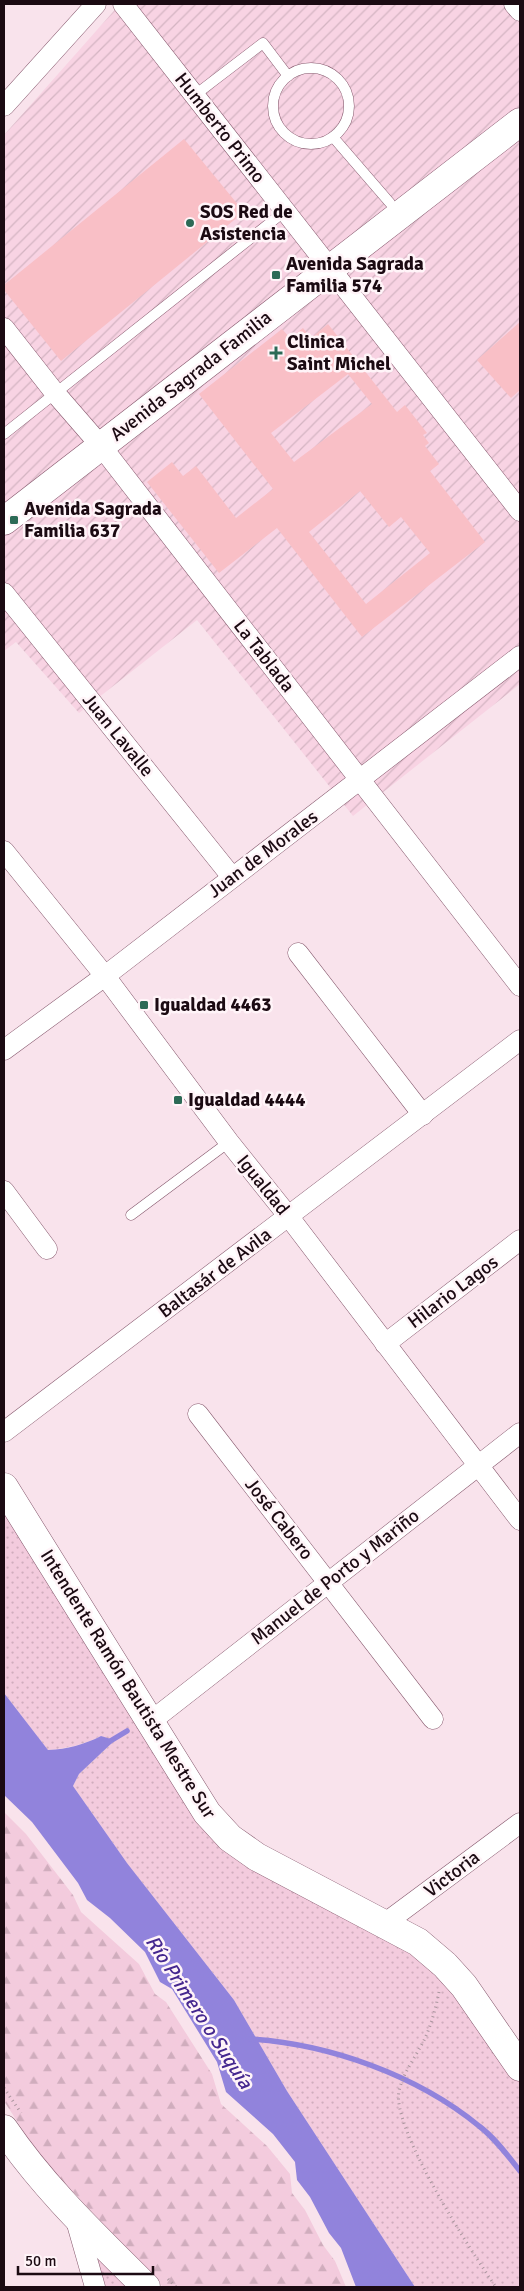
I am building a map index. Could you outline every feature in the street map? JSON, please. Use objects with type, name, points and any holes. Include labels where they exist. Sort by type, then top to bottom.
[{"type":"main road","name":"Avenida Sagrada Familia","points":[[326,262],[390,203],[520,103]]},
{"type":"main road","name":"Avenida Sagrada Familia","points":[[4,498],[95,439],[326,262],[520,122]]},
{"type":"main road","name":"Avenida Sagrada Familia","points":[[4,521],[95,439]]},
{"type":"main road","name":"Intendente Ramón Bautista Mestre Sur","points":[[4,1487],[207,1813],[230,1838],[257,1858],[418,1942],[445,1965],[464,1986],[520,2067]]},
{"type":"main road","points":[[12,2137],[74,2215],[154,2280]]},
{"type":"street","points":[[4,106],[96,4]]},
{"type":"street","name":"Humberto Primo","points":[[123,4],[520,511]]},
{"type":"street","points":[[514,4],[520,11]]},
{"type":"street","name":"La Tablada","points":[[4,328],[55,393],[95,439],[520,986]]},
{"type":"street","name":"Juan Lavalle","points":[[4,593],[232,877]]},
{"type":"street","name":"Juan de Morales","points":[[4,1050],[105,976],[520,656]]},
{"type":"street","name":"Igualdad","points":[[4,851],[105,976],[229,1142],[289,1217],[520,1520]]},
{"type":"street","points":[[298,953],[423,1115]]},
{"type":"street","name":"Baltasár de Avila","points":[[4,1432],[520,1040]]},
{"type":"street","points":[[4,1191],[47,1249]]},
{"type":"street","name":"Hilario Lagos","points":[[385,1344],[520,1240]]},
{"type":"street","name":"José Cabero","points":[[198,1414],[433,1719]]},
{"type":"street","name":"Manuel de Porto y Mariño","points":[[150,1722],[520,1433]]},
{"type":"street","name":"Victoria","points":[[384,1924],[520,1823]]},
{"type":"street","points":[[74,2215],[95,2287]]},
{"type":"lane","points":[[194,95],[263,43],[288,76]]},
{"type":"lane","points":[[310,68],[322,70],[332,75],[341,84],[349,106],[347,118],[342,128],[334,137],[322,143],[309,144],[296,141],[285,134],[277,124],[273,111],[276,92],[288,76],[298,70],[310,68]]},
{"type":"lane","points":[[334,137],[390,203]]},
{"type":"lane","points":[[4,434],[285,211]]},
{"type":"lane","points":[[131,1215],[229,1142]]},
{"type":"path","points":[[439,1992],[426,2036],[399,2089],[397,2103],[404,2130],[422,2164],[496,2287]]},
{"type":"path","points":[[4,2088],[12,2137]]},
{"type":"path","points":[[154,2280],[176,2287]]},
{"type":"shaded area","points":[[120,4],[520,4],[520,684],[353,816],[197,620],[79,713],[16,642],[4,651],[4,135]]},
{"type":"green space","points":[[4,1487],[207,1813],[418,1942],[520,2067],[520,2287],[415,2287],[287,2091],[234,2000],[127,1863],[73,1786],[79,1774],[113,1742],[101,1736],[75,1746],[48,1750],[4,1693]]},
{"type":"green space","points":[[4,1812],[26,1834],[73,1895],[81,1912],[139,1964],[155,1994],[166,2002],[212,2074],[221,2104],[267,2146],[290,2174],[292,2193],[305,2210],[323,2245],[335,2261],[346,2287],[163,2287],[63,2181],[33,2146],[4,2101]]},
{"type":"green space","points":[[93,2250],[131,2287],[106,2287]]},
{"type":"water","name":"Río Primero o Suquía","points":[[4,1693],[48,1750],[75,1746],[101,1736],[111,1739],[113,1742],[79,1774],[73,1786],[127,1863],[234,2000],[287,2091],[415,2287],[356,2287],[341,2248],[329,2233],[310,2197],[297,2180],[295,2162],[273,2134],[226,2092],[217,2062],[172,1989],[160,1982],[145,1952],[110,1918],[87,1900],[78,1883],[32,1822],[4,1795]]},
{"type":"building","points":[[184,139],[244,212],[61,361],[4,290],[4,285]]},
{"type":"building","points":[[520,322],[520,390],[511,398],[477,360]]},
{"type":"building","points":[[328,324],[397,412],[405,405],[427,433],[423,435],[429,443],[425,446],[439,464],[430,471],[485,542],[362,637],[277,528],[219,573],[147,482],[172,462],[183,476],[196,466],[236,518],[273,489],[199,394],[282,329],[290,338],[303,328],[311,338]],"holes":[[[348,374],[372,404],[294,462],[271,433]],[[360,491],[389,527],[401,517],[430,553],[366,604],[309,532]]]},
{"type":"waterway","points":[[107,1743],[127,1731]]},
{"type":"waterway","points":[[250,2039],[280,2042],[341,2055],[400,2077],[455,2108],[479,2126],[496,2142],[520,2171]]},
{"type":"place","name":"SOS Red de Asistencia","points":[[190,223]]},
{"type":"place","name":"Avenida Sagrada Familia 574","points":[[276,275]]},
{"type":"place","name":"Clinica Saint Michel","points":[[276,353]]},
{"type":"place","name":"Avenida Sagrada Familia 637","points":[[14,520]]},
{"type":"place","name":"Igualdad 4463","points":[[144,1005]]},
{"type":"place","name":"Igualdad 4444","points":[[178,1100]]}]
